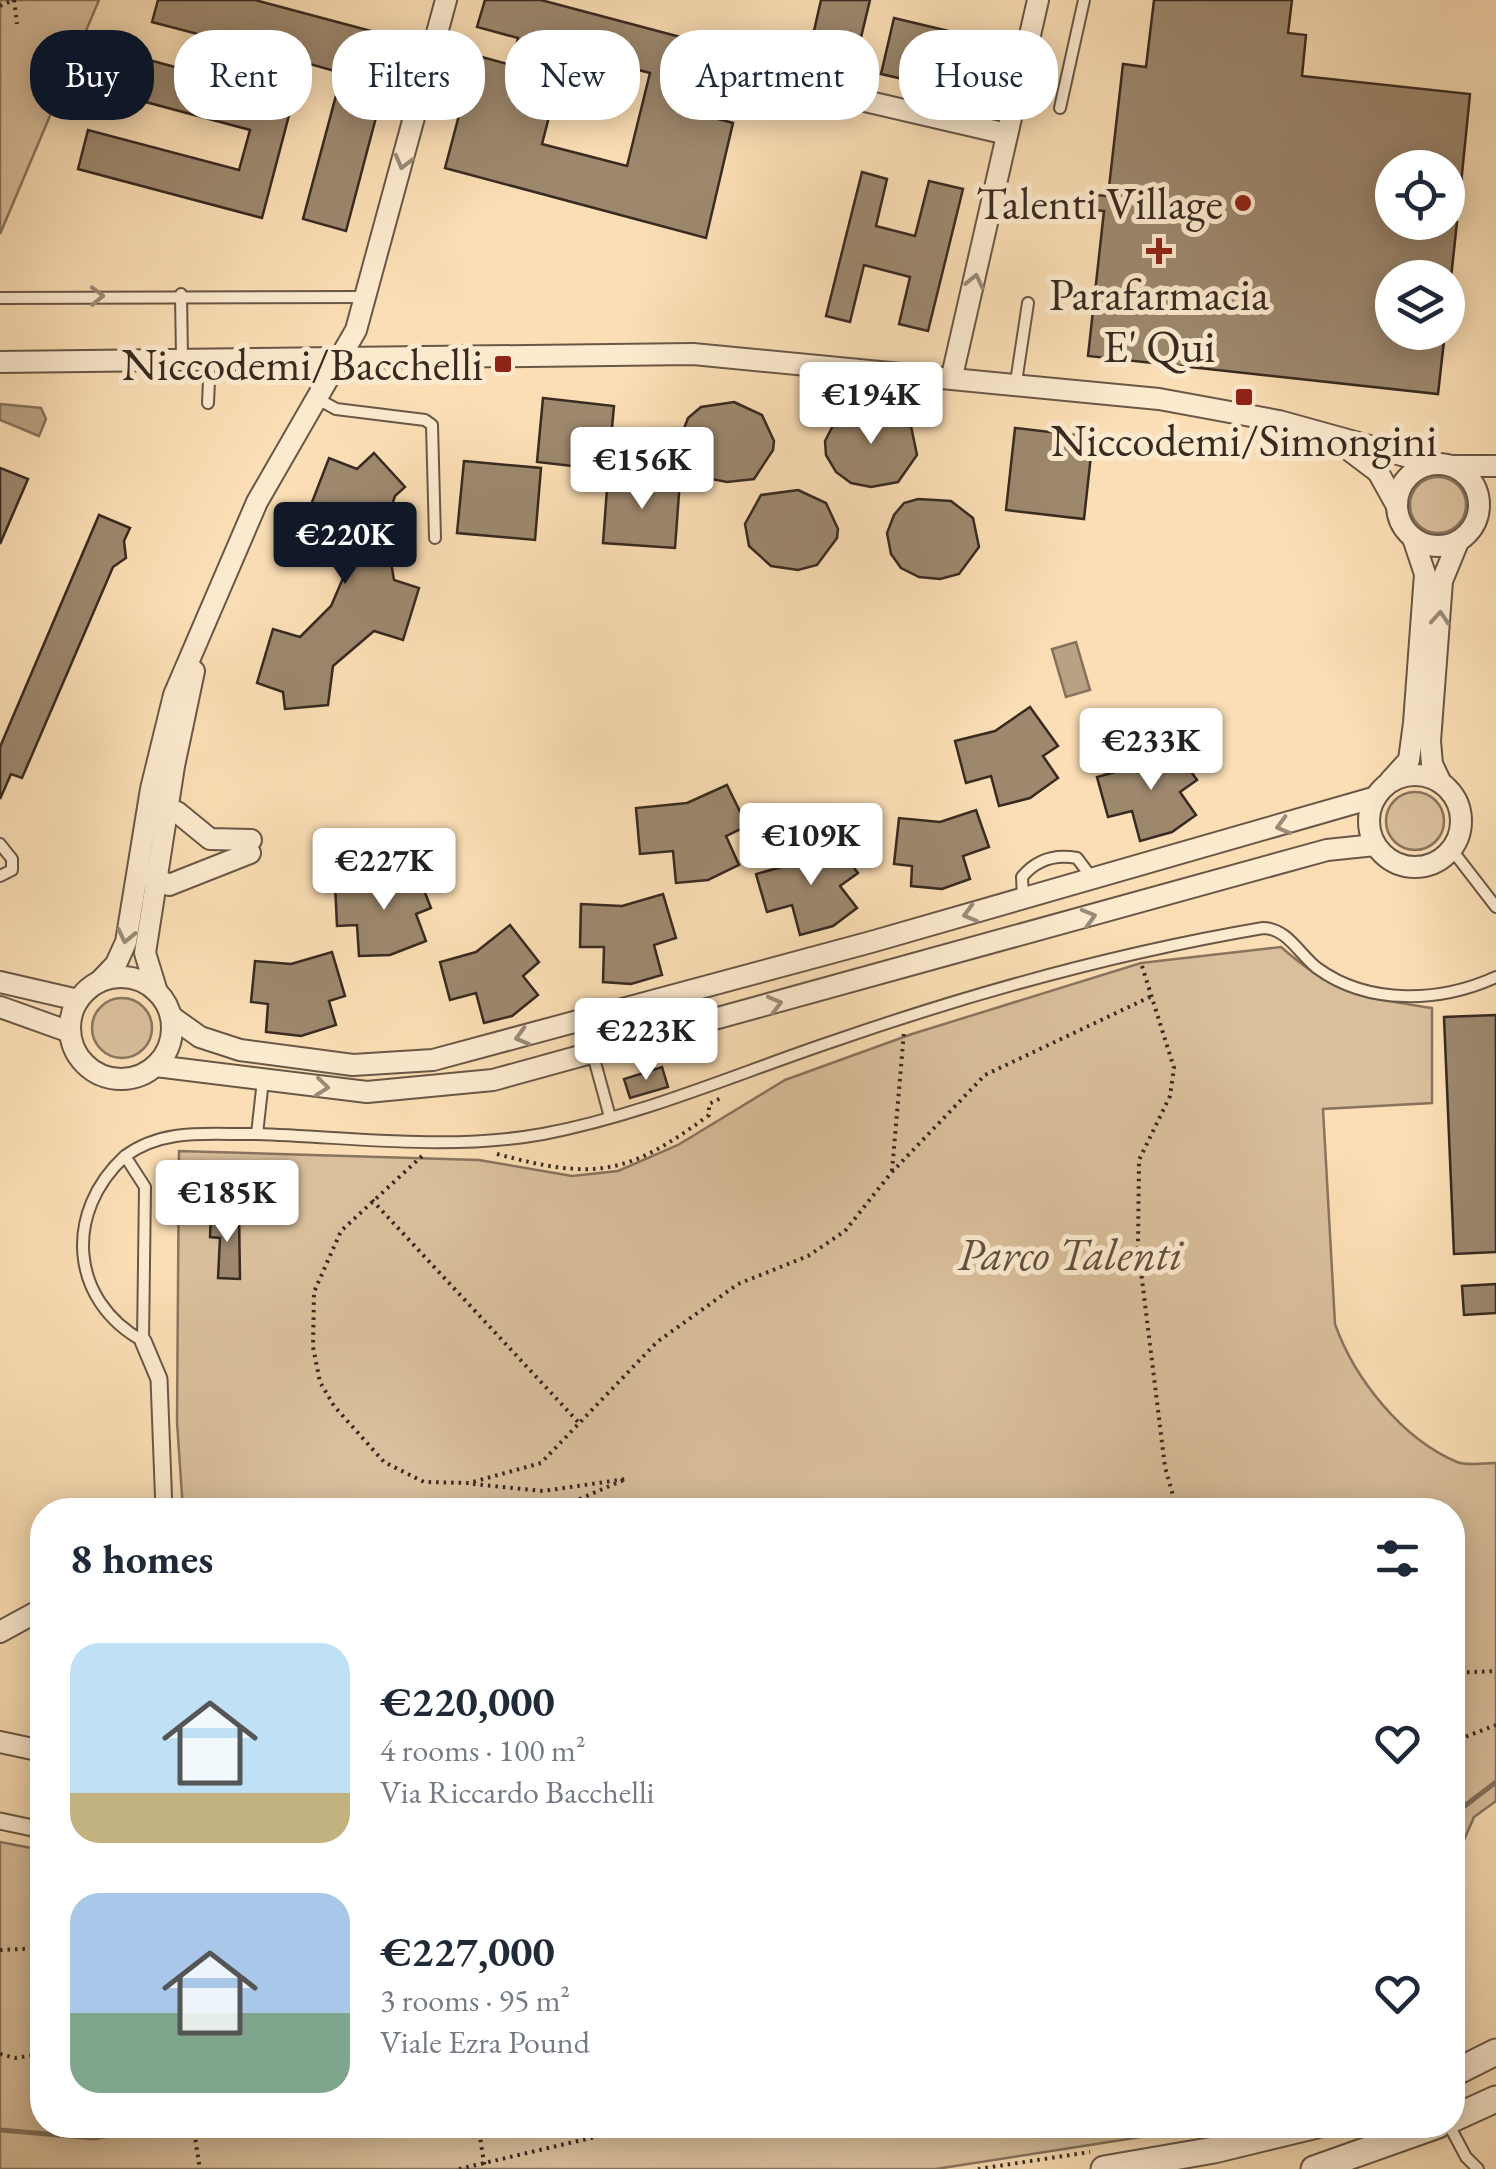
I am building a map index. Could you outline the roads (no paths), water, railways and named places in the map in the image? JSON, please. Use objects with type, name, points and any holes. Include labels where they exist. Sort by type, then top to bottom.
[{"type":"street","points":[[446,0],[356,330],[315,397],[240,538],[174,696],[145,821],[123,950],[78,1000],[70,1032],[76,1052],[99,1074],[130,1078],[156,1066],[191,1067],[367,1092],[413,1091],[493,1080],[1341,846],[1375,846]]},
{"type":"street","points":[[952,376],[1038,0]]},
{"type":"street","points":[[879,104],[1007,134]]},
{"type":"street","points":[[0,362],[693,354],[1016,382],[1159,399],[1317,432],[1443,465],[1470,478],[1488,495],[1474,526],[1458,542],[1442,581],[1430,741],[1432,764],[1460,811],[1460,830],[1452,850],[1430,864],[1413,867],[1392,860],[1375,846],[1369,818],[1381,790],[1408,763],[1411,750],[1425,574],[1413,538],[1370,464],[1317,432]]},
{"type":"street","points":[[1397,506],[1405,481],[1443,465],[1496,466]]},
{"type":"street","points":[[1413,538],[1436,547],[1458,542]]},
{"type":"street","points":[[200,639],[166,814],[145,953],[157,992],[172,1017],[200,1037],[240,1050],[342,1064],[402,1064],[454,1056],[1184,854],[1381,790],[1412,774],[1442,783]]},
{"type":"street","points":[[138,867],[156,881],[174,884],[250,846],[213,840],[178,812],[145,821]]},
{"type":"street","points":[[1184,854],[1192,888]]},
{"type":"street","points":[[871,942],[880,976]]},
{"type":"street","points":[[98,982],[129,978],[157,992]]},
{"type":"street","points":[[0,982],[78,1000]]},
{"type":"street","points":[[0,1006],[70,1032]]},
{"type":"street","points":[[156,1066],[169,1046],[172,1017]]},
{"type":"street","points":[[143,1341],[159,1379],[164,1498]]},
{"type":"street","points":[[0,1632],[30,1616]]},
{"type":"street","points":[[0,1742],[30,1748]]},
{"type":"street","points":[[0,1822],[30,1828]]},
{"type":"street","points":[[1465,2068],[1496,2052]]},
{"type":"street","points":[[1465,2115],[1496,2099]]},
{"type":"street","points":[[1104,2169],[1265,2138]]},
{"type":"street","points":[[1314,2169],[1401,2138]]},
{"type":"lane","points":[[1060,108],[1084,0]]},
{"type":"lane","points":[[181,294],[182,358]]},
{"type":"lane","points":[[0,298],[181,294],[366,297]]},
{"type":"lane","points":[[1016,382],[1028,304]]},
{"type":"lane","points":[[208,403],[210,358]]},
{"type":"lane","points":[[315,397],[336,409],[432,425],[435,538]]},
{"type":"lane","points":[[0,844],[12,858],[12,870],[0,876]]},
{"type":"lane","points":[[1452,850],[1496,907]]},
{"type":"lane","points":[[1023,898],[1022,878],[1038,862],[1060,856],[1077,858],[1092,879]]},
{"type":"lane","points":[[125,1156],[145,1187],[143,1341],[122,1329],[102,1308],[85,1263],[84,1230],[107,1174],[125,1156],[151,1140],[173,1135],[257,1134],[460,1142],[546,1133],[610,1117],[1021,982],[1162,946],[1262,928],[1277,930],[1334,978],[1382,993],[1430,996],[1496,977]]},
{"type":"lane","points":[[593,1054],[610,1117]]},
{"type":"lane","points":[[257,1134],[263,1079]]},
{"type":"lane","points":[[1458,2138],[1466,2157],[1478,2169]]},
{"type":"waterway","points":[[1465,1806],[1496,1782]]},
{"type":"waterway","points":[[0,2130],[30,2133]]},
{"type":"place","name":"Talenti Village","points":[[1243,203]]},
{"type":"place","name":"Parafarmacia E' Qui","points":[[1159,251]]},
{"type":"place","name":"Niccodemi/Bacchelli","points":[[503,364]]},
{"type":"place","name":"Niccodemi/Simongini","points":[[1244,397]]},
{"type":"park label","name":"Parco Talenti","points":[[1070,1254]]}]
